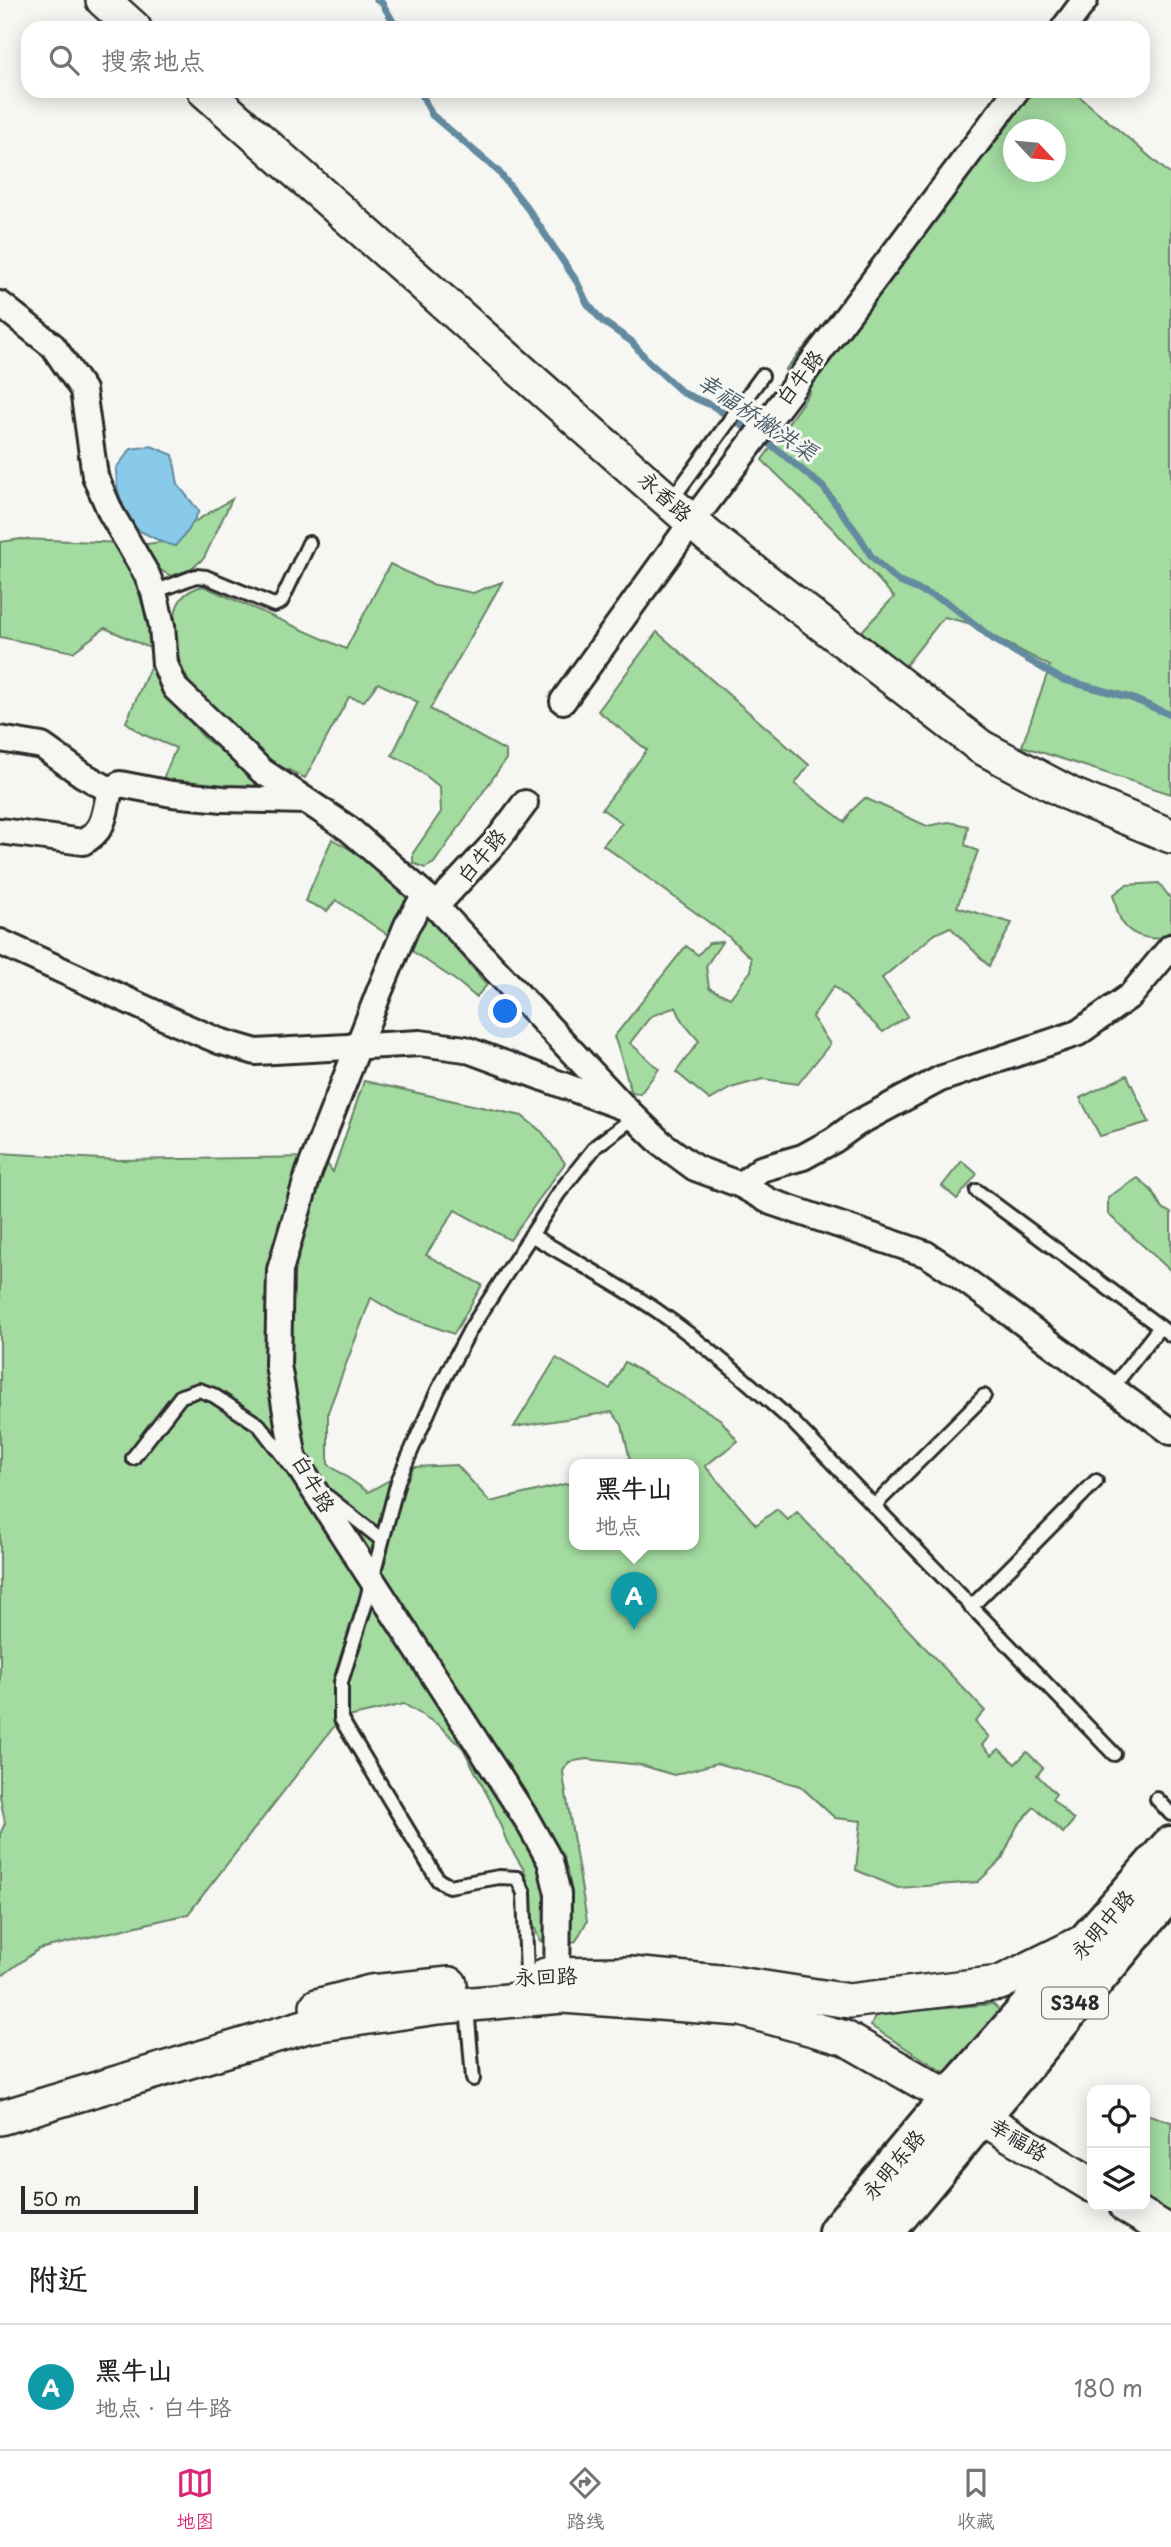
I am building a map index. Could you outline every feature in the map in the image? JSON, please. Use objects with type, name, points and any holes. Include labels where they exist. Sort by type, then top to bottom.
[{"type":"main road","points":[[103,0],[126,21]]},
{"type":"main road","name":"永香路","points":[[213,98],[681,512],[981,747],[1072,795],[1171,836]]},
{"type":"main road","name":"永明中路","points":[[963,2101],[1093,1937],[1171,1846]]},
{"type":"main road","name":"永明中路","points":[[963,2101],[1171,1888]]},
{"type":"main road","name":"永回路","points":[[0,2097],[371,1992],[547,1983],[630,1974],[731,1983],[849,2001],[1000,1983],[1093,1937]]},
{"type":"main road","name":"永回路","points":[[0,2118],[307,2026],[547,1983],[741,2009],[845,2038],[963,2101]]},
{"type":"main road","points":[[782,1991],[963,2101]]},
{"type":"main road","name":"幸福路","points":[[963,2101],[1087,2182]]},
{"type":"main road","name":"永明东路","points":[[838,2232],[963,2101]]},
{"type":"main road","name":"永明东路","points":[[884,2232],[963,2101]]},
{"type":"main road","points":[[1134,2211],[1169,2232]]},
{"type":"street","points":[[1069,21],[1085,0]]},
{"type":"street","name":"白牛路","points":[[563,701],[681,512],[757,436],[1011,98]]},
{"type":"street","points":[[0,304],[53,346],[83,390],[95,475],[111,513],[154,592],[162,626],[165,664],[175,688],[262,771],[349,829],[431,901],[661,1143],[695,1168],[741,1185],[771,1202],[926,1254],[1171,1432]]},
{"type":"street","points":[[0,739],[42,746],[110,790]]},
{"type":"street","points":[[0,831],[83,842],[95,836],[101,828],[110,790],[120,784],[173,794],[223,799],[307,801]]},
{"type":"street","name":"白牛路","points":[[525,803],[499,838],[450,894],[431,901],[407,925],[309,1172],[280,1270],[278,1366],[294,1460],[527,1820],[550,1861],[558,1894],[547,1983]]},
{"type":"street","points":[[0,942],[179,1024],[219,1041],[256,1052],[420,1043],[465,1049],[625,1108]]},
{"type":"street","points":[[741,1185],[761,1169],[803,1157],[856,1124],[940,1079],[1078,1033],[1131,995],[1171,947]]},
{"type":"lane","points":[[681,512],[724,428],[762,376]]},
{"type":"lane","points":[[154,592],[196,576],[206,577],[274,605],[281,601],[309,543]]},
{"type":"lane","points":[[547,1983],[524,1893],[517,1878],[499,1877],[449,1886],[438,1880],[341,1719],[341,1682],[398,1481],[438,1390],[471,1328],[573,1173],[596,1146],[628,1122],[625,1108]]},
{"type":"lane","points":[[977,1191],[1166,1331],[1112,1388]]},
{"type":"lane","points":[[531,1235],[653,1309],[704,1345],[793,1422],[1114,1754]]},
{"type":"lane","points":[[132,1458],[181,1396],[199,1390],[213,1395],[259,1425],[291,1465],[382,1541]]},
{"type":"lane","points":[[874,1506],[984,1396]]},
{"type":"lane","points":[[971,1607],[1097,1481]]},
{"type":"lane","points":[[1157,1799],[1171,1814]]},
{"type":"lane","points":[[467,1999],[473,2079]]},
{"type":"green space","points":[[1016,98],[1081,98],[1171,175],[1171,794],[1022,746],[1050,666],[968,623],[944,617],[894,680],[849,645],[894,597],[834,530],[762,460],[810,392],[785,370]]},
{"type":"green space","points":[[232,499],[204,558],[190,570],[171,576],[153,563],[146,544],[162,542],[175,545],[191,524]]},
{"type":"green space","points":[[21,539],[124,543],[162,671],[175,703],[205,739],[283,793],[160,786],[176,748],[142,734],[126,722],[155,656],[150,648],[105,628],[73,652],[0,637],[0,542]]},
{"type":"green space","points":[[390,564],[431,584],[473,593],[502,582],[430,709],[506,751],[506,759],[434,863],[425,868],[413,863],[413,853],[441,812],[440,787],[412,765],[392,755],[418,702],[378,683],[364,701],[349,697],[305,778],[257,754],[226,729],[199,698],[188,680],[175,643],[174,624],[178,604],[185,594],[203,586],[346,649]]},
{"type":"green space","points":[[657,632],[809,765],[795,784],[845,822],[851,811],[865,798],[927,826],[949,822],[968,826],[965,845],[978,851],[957,907],[1012,923],[989,966],[950,927],[935,934],[882,978],[908,1016],[883,1032],[834,986],[812,1017],[830,1044],[798,1084],[763,1079],[731,1088],[710,1100],[676,1072],[699,1041],[682,1021],[676,1007],[651,1016],[630,1043],[659,1069],[640,1094],[632,1093],[614,1037],[686,946],[698,955],[709,943],[722,942],[706,966],[709,988],[730,998],[751,971],[751,958],[729,937],[603,845],[622,823],[602,809],[647,750],[598,711]]},
{"type":"green space","points":[[332,839],[360,855],[420,905],[487,985],[476,997],[336,900],[327,911],[305,901]]},
{"type":"green space","points":[[1159,883],[1171,899],[1171,931],[1160,938],[1138,935],[1122,922],[1113,895],[1126,885]]},
{"type":"green space","points":[[1127,1075],[1149,1122],[1100,1136],[1080,1098]]},
{"type":"green space","points":[[364,1081],[522,1116],[542,1132],[565,1163],[510,1240],[455,1210],[426,1255],[482,1285],[454,1334],[398,1314],[371,1298],[328,1412],[328,1464],[368,1492],[413,1467],[457,1465],[490,1502],[569,1483],[569,1550],[699,1550],[699,1459],[630,1459],[622,1425],[612,1412],[514,1427],[556,1358],[610,1389],[625,1362],[720,1419],[738,1441],[705,1466],[756,1525],[777,1509],[788,1520],[797,1512],[985,1711],[975,1722],[989,1737],[982,1745],[992,1755],[999,1749],[1015,1764],[1027,1752],[1043,1768],[1037,1775],[1056,1794],[1052,1799],[1074,1820],[1063,1833],[1034,1807],[1017,1826],[1002,1859],[978,1882],[898,1888],[856,1870],[861,1821],[835,1818],[800,1786],[717,1763],[674,1775],[641,1765],[586,1759],[569,1762],[563,1771],[564,1781],[587,1921],[576,1941],[550,1944],[540,1941],[530,1916],[530,1891],[524,1870],[507,1842],[492,1804],[463,1748],[440,1726],[404,1704],[340,1719],[188,1914],[39,1949],[0,1977],[0,1834],[5,1823],[0,1796],[0,1153],[118,1160],[322,1157],[333,1172]]},
{"type":"green space","points":[[962,1161],[977,1174],[957,1199],[942,1186]]},
{"type":"green space","points":[[1138,1178],[1152,1191],[1162,1208],[1171,1213],[1171,1271],[1108,1214],[1108,1197]]},
{"type":"green space","points":[[993,2004],[1001,2012],[948,2072],[942,2071],[871,2026],[875,2016],[880,2014]]},
{"type":"green space","points":[[1150,2115],[1171,2122],[1171,2221],[1150,2207]]},
{"type":"water","points":[[151,446],[173,455],[178,485],[199,511],[188,531],[175,546],[128,525],[117,487],[116,468],[131,449]]},
{"type":"waterway","name":"幸福桥撇洪渠","points":[[377,0],[382,3],[393,21]]},
{"type":"waterway","name":"幸福桥撇洪渠","points":[[424,98],[432,115],[498,171],[528,209],[577,282],[587,303],[602,321],[631,341],[648,361],[683,393],[713,406],[774,447],[823,487],[871,556],[891,575],[900,582],[947,602],[993,639],[1061,679],[1131,698],[1171,715]]},
{"type":"place","name":"黑牛山","points":[[634,1630]]}]
